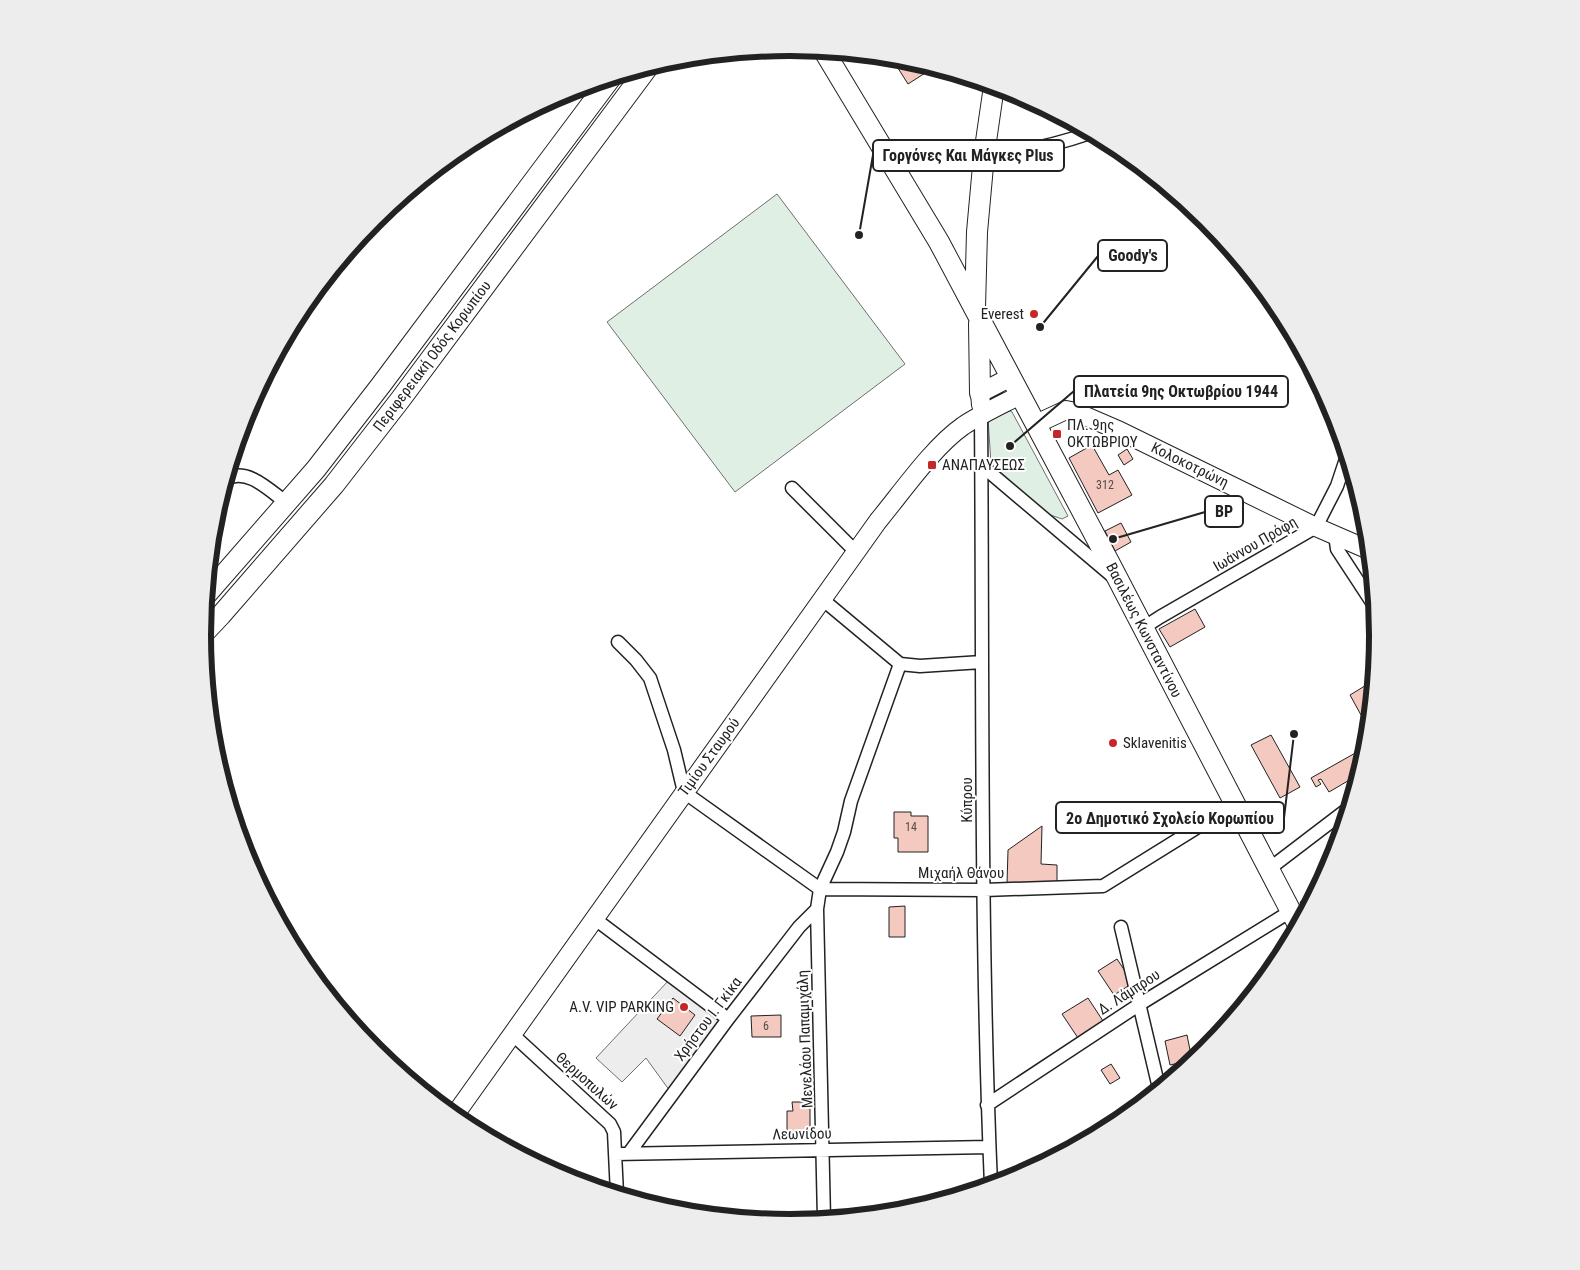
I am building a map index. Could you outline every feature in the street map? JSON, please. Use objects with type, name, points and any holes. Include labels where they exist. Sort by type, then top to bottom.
[{"type":"main road","name":"Βασιλέως Κωνσταντίνου","points":[[828,57],[938,242],[1119,581],[1295,917]]},
{"type":"main road","name":"Περιφερειακή Οδός Κορωπίου","points":[[211,625],[334,485],[400,400],[642,76]]},
{"type":"main road","name":"Περιφερειακή Οδός Κορωπίου","points":[[213,588],[316,469],[604,87]]},
{"type":"main road","points":[[980,393],[977,314],[977,232],[984,155],[993,93]]},
{"type":"street","points":[[984,155],[1013,154],[1057,144],[1082,136]]},
{"type":"street","points":[[981,415],[980,393],[1011,377]]},
{"type":"street","name":"Τιμίου Σταυρού","points":[[459,1109],[878,521],[942,444],[962,427],[981,415],[1020,396]]},
{"type":"street","name":"Κολοκοτρώνη","points":[[1036,424],[1066,410],[1076,412],[1120,431],[1316,528],[1362,547]]},
{"type":"street","name":"Κύπρου","points":[[981,415],[984,890],[990,1178]]},
{"type":"street","points":[[981,466],[1119,581]]},
{"type":"street","name":"Ιωάννου Πρόφη","points":[[1143,628],[1316,528],[1337,486],[1343,467]]},
{"type":"street","points":[[234,476],[245,476],[252,479],[287,503]]},
{"type":"street","points":[[792,488],[856,552]]},
{"type":"street","points":[[1334,535],[1337,549],[1368,596]]},
{"type":"street","points":[[822,599],[900,664],[920,666],[982,662]]},
{"type":"street","points":[[618,642],[650,678],[674,750],[684,792],[820,889]]},
{"type":"street","name":"Μενελάου Παπαμιχάλη","points":[[824,1213],[817,909],[820,889],[837,852],[844,832],[850,801],[900,664]]},
{"type":"street","name":"Μιχαήλ Θάνου","points":[[820,889],[984,890],[1103,886],[1235,804]]},
{"type":"street","points":[[1268,869],[1340,815]]},
{"type":"street","name":"Χρήστου Ι. Γκίκα","points":[[629,1153],[728,1019],[799,927],[817,909]]},
{"type":"street","points":[[595,919],[728,1019]]},
{"type":"street","name":"Δ. Λάμπρου","points":[[987,1105],[1140,1004],[1294,919]]},
{"type":"street","points":[[1121,927],[1158,1082]]},
{"type":"street","name":"Θερμοπυλών","points":[[512,1034],[610,1124],[614,1132],[617,1187]]},
{"type":"street","name":"Λεωνίδου","points":[[615,1154],[989,1147]]},
{"type":"green space","points":[[777,194],[905,364],[735,492],[607,322]]},
{"type":"green space","points":[[1006,409],[1012,412],[1068,516],[1062,519],[1045,513],[991,464],[988,419]]},
{"type":"shaded area","points":[[669,980],[724,1020],[671,1091],[646,1058],[622,1082],[596,1058]]},
{"type":"building","points":[[897,66],[926,73],[908,84]]},
{"type":"building","points":[[1092,445],[1109,475],[1118,470],[1132,495],[1098,513],[1069,458]]},
{"type":"building","points":[[1127,449],[1133,459],[1124,465],[1118,455]]},
{"type":"building","points":[[1121,523],[1131,542],[1115,551],[1105,531]]},
{"type":"building","points":[[1195,609],[1205,627],[1170,647],[1159,629]]},
{"type":"building","points":[[1367,685],[1364,714],[1361,715],[1350,695]]},
{"type":"building","points":[[1271,735],[1300,787],[1280,798],[1251,745]]},
{"type":"building","points":[[1357,752],[1350,779],[1329,792],[1321,779],[1318,780],[1321,784],[1316,787],[1311,778]]},
{"type":"building","points":[[894,812],[911,812],[911,816],[928,816],[928,852],[898,852],[898,838],[894,838]]},
{"type":"building","points":[[1042,826],[1041,864],[1057,865],[1057,885],[1007,884],[1008,850]]},
{"type":"building","points":[[905,906],[905,937],[889,937],[889,907]]},
{"type":"building","points":[[1117,959],[1133,983],[1114,995],[1098,971]]},
{"type":"building","points":[[673,998],[695,1015],[680,1036],[657,1019]]},
{"type":"building","points":[[1088,998],[1105,1024],[1080,1041],[1062,1014]]},
{"type":"building","points":[[781,1015],[781,1037],[752,1037],[751,1016]]},
{"type":"building","points":[[1187,1035],[1190,1052],[1179,1063],[1170,1065],[1165,1041]]},
{"type":"building","points":[[1111,1064],[1120,1078],[1110,1084],[1101,1070]]},
{"type":"building","points":[[792,1102],[810,1102],[810,1135],[787,1135],[787,1111],[793,1111]]},
{"type":"place","name":"Γοργόνες Και Μάγκες Plus","points":[[859,235]]},
{"type":"place","name":"Everest","points":[[1034,314]]},
{"type":"place","name":"Goody's","points":[[1040,327]]},
{"type":"place","name":"ΠΛ. 9ης ΟΚΤΩΒΡΙΟΥ","points":[[1057,434]]},
{"type":"place","name":"Πλατεία 9ης Οκτωβρίου 1944","points":[[1010,446]]},
{"type":"place","name":"ΑΝΑΠΑΥΣΕΩΣ","points":[[932,465]]},
{"type":"place","name":"BP","points":[[1113,539]]},
{"type":"place","name":"2ο Δημοτικό Σχολείο Κορωπίου","points":[[1294,734]]},
{"type":"place","name":"Sklavenitis","points":[[1113,743]]},
{"type":"place","name":"A.V. VIP PARKING","points":[[684,1007]]}]
